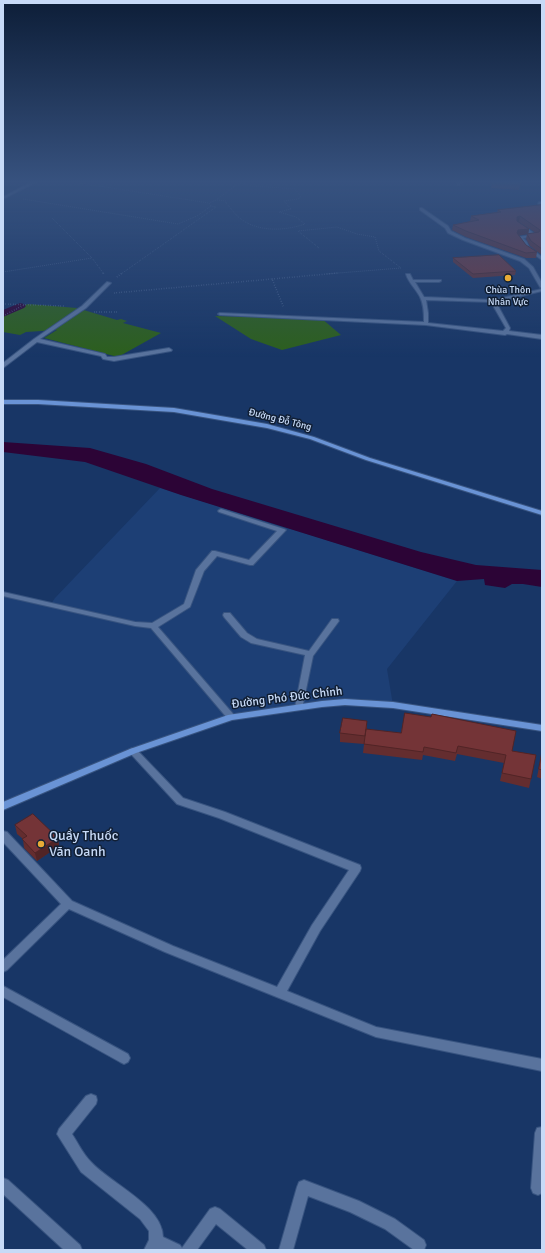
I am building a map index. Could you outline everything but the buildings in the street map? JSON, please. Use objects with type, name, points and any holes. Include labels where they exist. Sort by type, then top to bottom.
[{"type":"main road","name":"Đường Đỗ Tông","points":[[3,402],[38,402],[174,410],[267,426],[312,438],[368,459],[542,514]]},
{"type":"main road","name":"Đường Phó Đức Chính","points":[[3,806],[133,751],[231,717],[299,706],[345,702],[393,705],[542,728]]},
{"type":"street","points":[[468,240],[522,260],[531,267],[542,287]]},
{"type":"street","points":[[523,240],[527,248],[542,259]]},
{"type":"street","points":[[535,260],[542,259]]},
{"type":"street","points":[[522,260],[528,260]]},
{"type":"street","points":[[408,275],[423,298],[426,313],[426,324]]},
{"type":"street","points":[[411,281],[439,281]]},
{"type":"street","points":[[3,366],[36,340],[84,307],[109,283]]},
{"type":"street","points":[[423,298],[492,301],[542,290]]},
{"type":"street","points":[[492,301],[508,328],[506,332]]},
{"type":"street","points":[[220,314],[426,324],[500,334],[506,332],[542,337]]},
{"type":"street","points":[[36,340],[103,355],[104,360],[114,360],[169,350]]},
{"type":"street","points":[[3,594],[135,624],[153,626],[187,605],[200,570],[215,552],[250,563],[282,530],[221,511]]},
{"type":"street","points":[[227,615],[244,635],[254,640],[311,654]]},
{"type":"street","points":[[299,706],[311,654],[335,621]]},
{"type":"street","points":[[153,626],[231,717]]},
{"type":"street","points":[[133,751],[180,801],[229,818],[356,868],[316,928],[280,992]]},
{"type":"street","points":[[3,835],[68,904],[169,949],[280,992],[376,1032],[542,1065]]},
{"type":"street","points":[[3,967],[68,904]]},
{"type":"street","points":[[3,991],[124,1058]]},
{"type":"street","points":[[91,1100],[64,1134],[86,1167],[146,1214],[156,1229],[154,1246],[175,1250]]},
{"type":"street","points":[[538,1188],[542,1133]]},
{"type":"street","points":[[3,1185],[75,1250]]},
{"type":"street","points":[[286,1250],[304,1187],[354,1206],[390,1224],[419,1244]]},
{"type":"street","points":[[188,1250],[215,1214],[259,1250]]},
{"type":"path","points":[[74,240],[92,258],[109,283],[169,240]]},
{"type":"path","points":[[310,240],[319,248]]},
{"type":"path","points":[[96,294],[401,268],[379,250],[376,240]]},
{"type":"path","points":[[3,272],[92,258]]},
{"type":"path","points":[[272,279],[286,312]]},
{"type":"path","points":[[3,316],[24,305]]},
{"type":"shaded area","points":[[3,442],[90,448],[146,464],[212,489],[421,552],[476,565],[542,570],[542,587],[512,584],[505,588],[485,585],[484,579],[457,581],[181,495],[85,462],[3,452]]},
{"type":"shaded area","points":[[160,488],[457,581],[387,669],[393,705],[345,702],[250,713],[170,737],[3,806],[3,594],[51,604]]},
{"type":"green space","points":[[28,304],[77,308],[117,320],[121,319],[127,321],[123,323],[161,333],[118,357],[44,338],[57,330],[26,332],[20,335],[3,332],[3,316]]},
{"type":"green space","points":[[215,316],[321,318],[341,335],[282,350],[251,339]]},
{"type":"waterway","points":[[3,314],[20,306]]},
{"type":"place","name":"Chùa Thôn Nhân Vực","points":[[508,278]]},
{"type":"place","name":"Quầy Thuốc Văn Oanh","points":[[41,844]]}]
